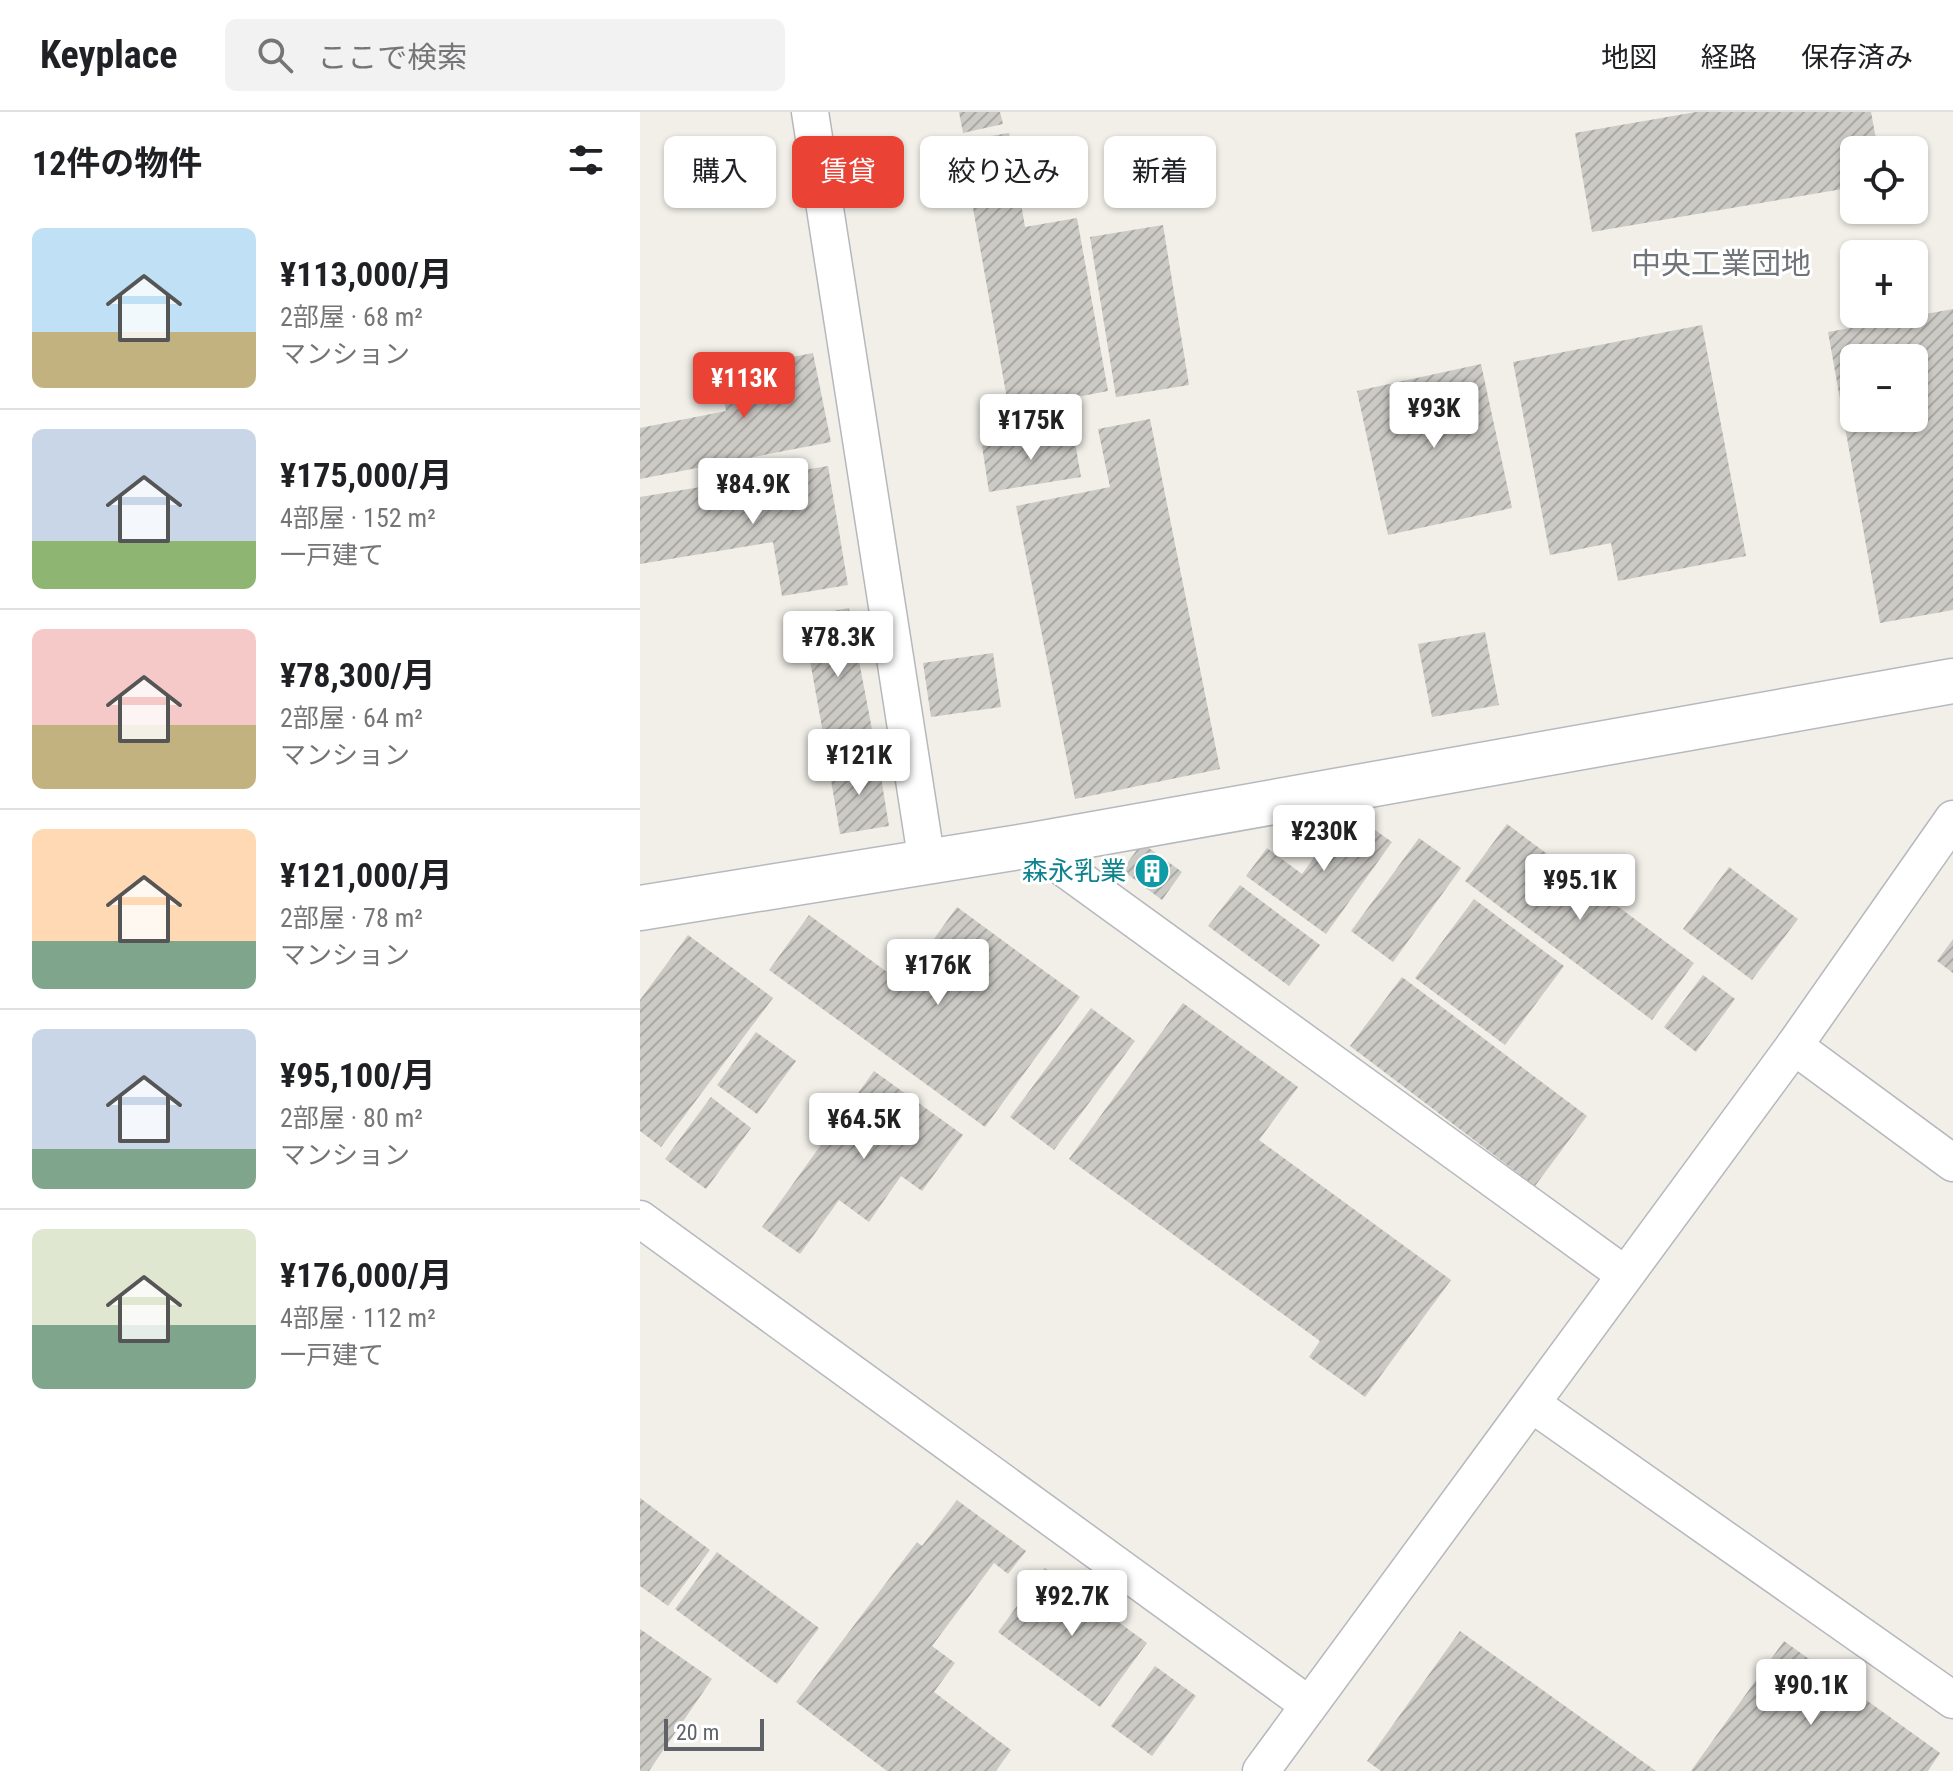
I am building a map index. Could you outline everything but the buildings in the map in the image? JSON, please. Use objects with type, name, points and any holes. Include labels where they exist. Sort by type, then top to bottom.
[{"type":"street","points":[[810,112],[927,863]]},
{"type":"street","points":[[640,908],[1032,845],[1953,681]]},
{"type":"street","points":[[1261,1771],[1794,1046],[1953,819]]},
{"type":"street","points":[[1032,845],[1624,1274]]},
{"type":"street","points":[[1794,1046],[1953,1163]]},
{"type":"street","points":[[640,1219],[1309,1705]]},
{"type":"street","points":[[1532,1404],[1953,1700]]},
{"type":"place","name":"森永乳業","points":[[1152,871]]},
{"type":"district","name":"中央工業団地","points":[[1721,264]]}]
